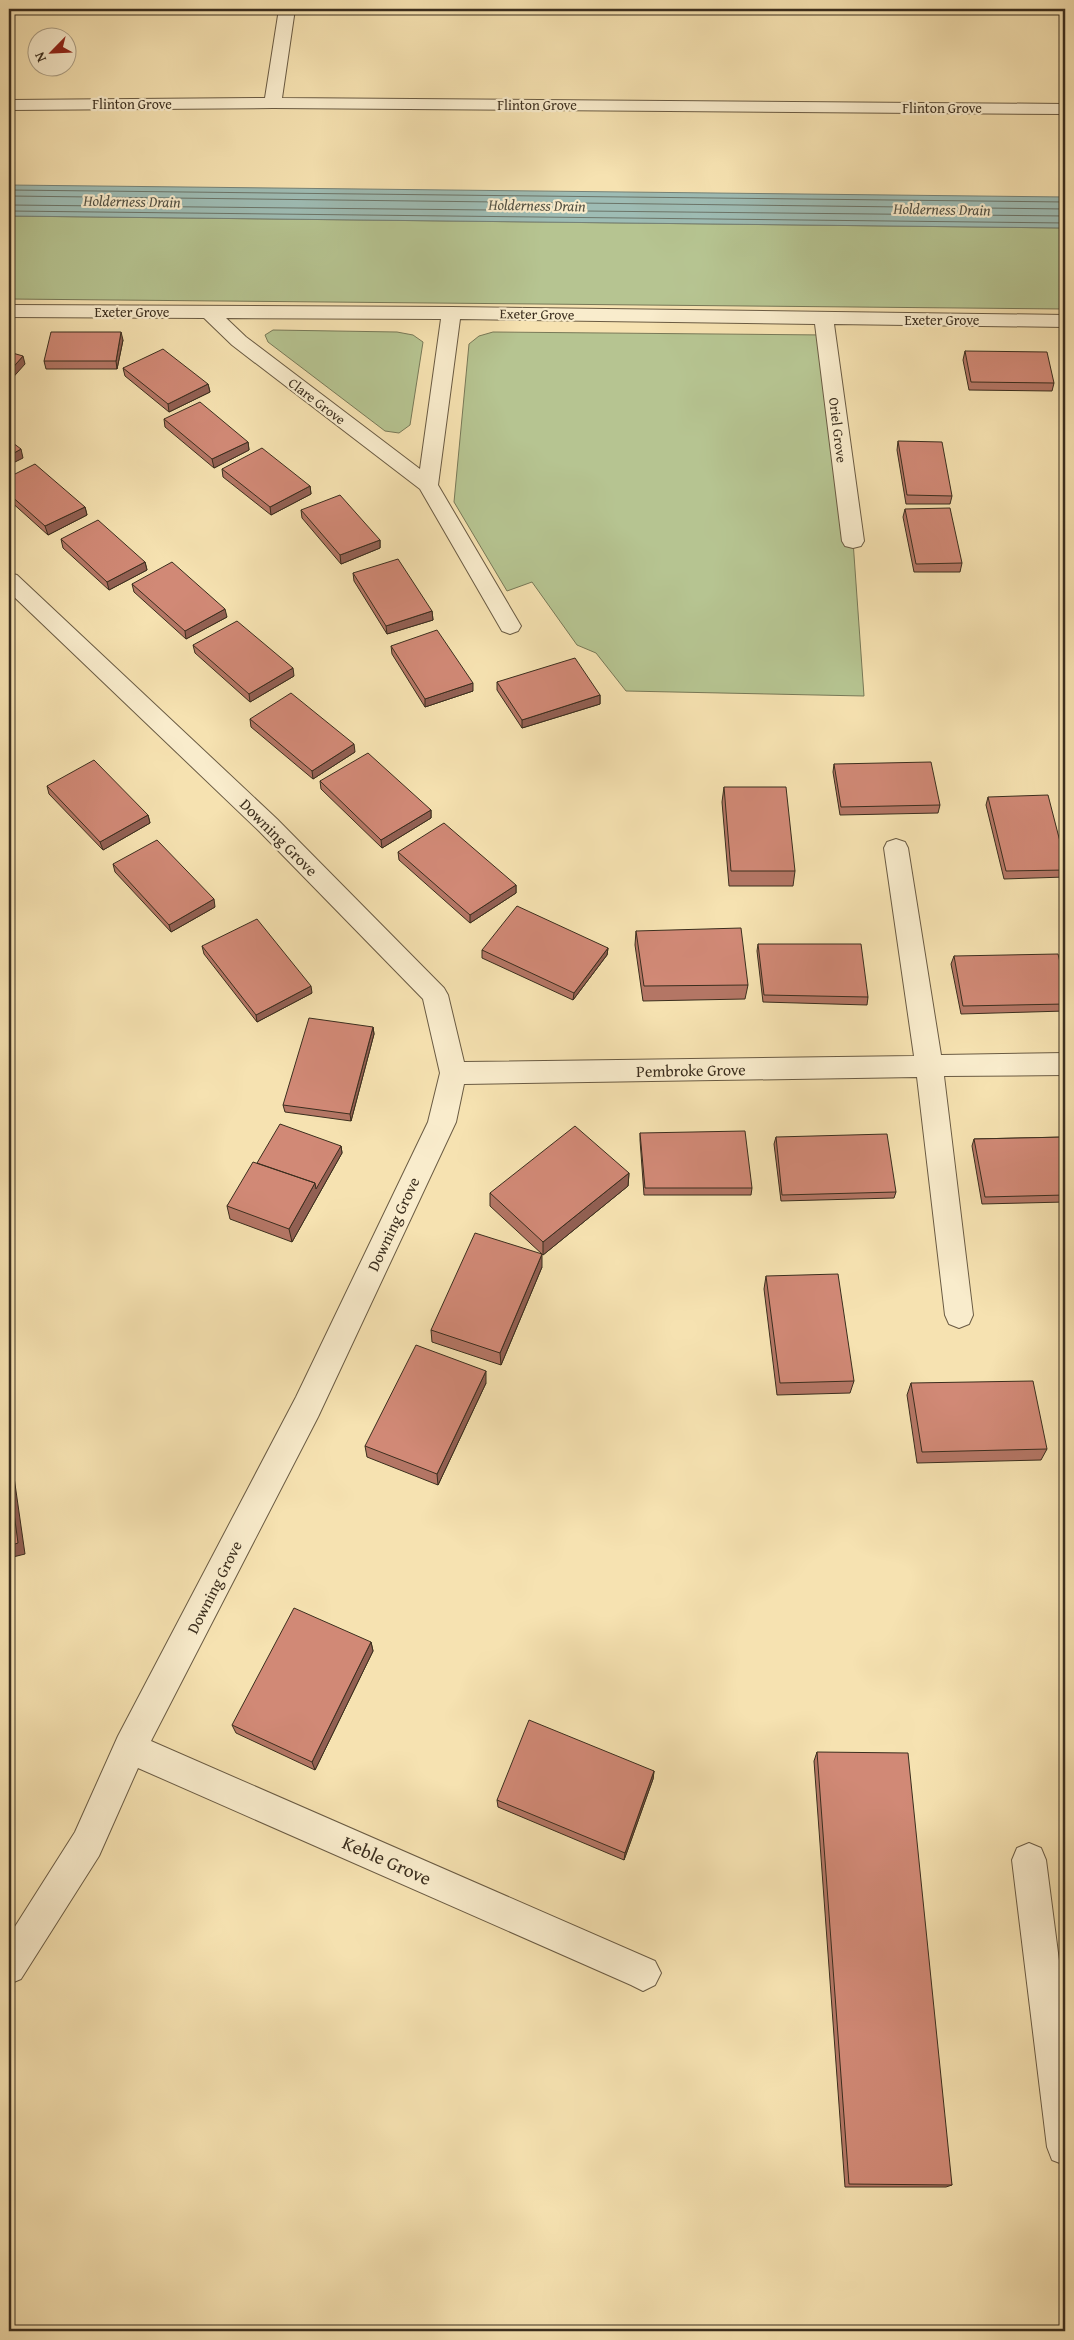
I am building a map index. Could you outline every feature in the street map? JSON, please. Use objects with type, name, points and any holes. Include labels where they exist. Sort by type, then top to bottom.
[{"type":"street","points":[[273,103],[287,9]]},
{"type":"street","name":"Flinton Grove","points":[[9,105],[273,103],[1065,109]]},
{"type":"street","name":"Exeter Grove","points":[[9,311],[451,313],[1065,321]]},
{"type":"street","name":"Clare Grove","points":[[209,312],[238,342],[428,485],[510,626]]},
{"type":"street","points":[[428,485],[451,313]]},
{"type":"street","name":"Oriel Grove","points":[[824,319],[853,541]]},
{"type":"street","name":"Downing Grove","points":[[9,580],[268,825],[435,996],[453,1074],[442,1122],[307,1407],[130,1748],[87,1844],[9,1967]]},
{"type":"street","points":[[896,848],[929,1066],[959,1314]]},
{"type":"street","name":"Pembroke Grove","points":[[453,1074],[1065,1064]]},
{"type":"street","name":"Keble Grove","points":[[130,1748],[643,1973]]},
{"type":"street","points":[[1029,1860],[1065,2147]]},
{"type":"green space","points":[[9,216],[1065,228],[1065,309],[9,299]]},
{"type":"green space","points":[[273,330],[397,332],[413,335],[423,342],[410,425],[399,433],[385,431],[268,342],[265,335]]},
{"type":"green space","points":[[493,332],[826,335],[853,541],[864,696],[626,691],[596,653],[577,645],[532,582],[507,591],[454,502],[469,344],[479,336]]},
{"type":"water","name":"Holderness Drain","points":[[9,185],[1065,197],[1065,228],[9,216]]},
{"type":"building","points":[[51,332],[121,332],[116,361],[44,361]]},
{"type":"building","points":[[163,349],[208,384],[168,404],[123,368]]},
{"type":"building","points":[[965,351],[1047,352],[1054,383],[971,382]]},
{"type":"building","points":[[9,352],[23,356],[9,372]]},
{"type":"building","points":[[200,402],[248,442],[212,459],[164,419]]},
{"type":"building","points":[[9,440],[21,449],[9,456]]},
{"type":"building","points":[[898,441],[942,442],[952,496],[907,495]]},
{"type":"building","points":[[262,448],[310,486],[270,507],[222,469]]},
{"type":"building","points":[[35,464],[85,507],[45,526],[9,494],[9,477]]},
{"type":"building","points":[[340,495],[380,540],[340,555],[301,510]]},
{"type":"building","points":[[950,508],[962,563],[916,564],[905,509]]},
{"type":"building","points":[[98,520],[145,562],[107,582],[61,539]]},
{"type":"building","points":[[398,559],[432,611],[386,626],[353,573]]},
{"type":"building","points":[[172,562],[225,609],[185,631],[132,584]]},
{"type":"building","points":[[237,621],[293,668],[249,694],[193,645]]},
{"type":"building","points":[[437,630],[473,683],[425,699],[391,646]]},
{"type":"building","points":[[575,658],[600,695],[522,720],[497,682]]},
{"type":"building","points":[[291,693],[354,744],[312,771],[250,719]]},
{"type":"building","points":[[368,753],[431,810],[381,840],[320,781]]},
{"type":"building","points":[[94,760],[148,815],[100,842],[47,786]]},
{"type":"building","points":[[931,762],[940,805],[841,807],[834,764]]},
{"type":"building","points":[[724,787],[786,787],[795,871],[731,871]]},
{"type":"building","points":[[1048,795],[1065,861],[1065,870],[1006,871],[988,797]]},
{"type":"building","points":[[444,823],[516,885],[470,915],[398,852]]},
{"type":"building","points":[[157,840],[214,899],[169,925],[113,864]]},
{"type":"building","points":[[517,906],[608,948],[574,993],[482,950]]},
{"type":"building","points":[[257,919],[311,986],[256,1015],[202,946]]},
{"type":"building","points":[[741,928],[748,985],[644,986],[636,931]]},
{"type":"building","points":[[758,944],[861,944],[868,997],[764,995]]},
{"type":"building","points":[[1058,954],[1065,983],[1065,1004],[963,1006],[954,956]]},
{"type":"building","points":[[309,1018],[373,1027],[350,1114],[283,1105]]},
{"type":"building","points":[[280,1124],[341,1146],[316,1189],[315,1183],[257,1163]]},
{"type":"building","points":[[575,1126],[629,1173],[543,1242],[490,1193]]},
{"type":"building","points":[[745,1131],[752,1188],[645,1188],[640,1133]]},
{"type":"building","points":[[887,1134],[896,1192],[782,1195],[776,1137]]},
{"type":"building","points":[[1065,1137],[1065,1195],[985,1197],[974,1139]]},
{"type":"building","points":[[253,1162],[315,1183],[289,1229],[227,1206]]},
{"type":"building","points":[[475,1233],[542,1254],[500,1353],[431,1330]]},
{"type":"building","points":[[838,1274],[854,1381],[780,1383],[766,1276]]},
{"type":"building","points":[[416,1345],[486,1371],[437,1474],[365,1446]]},
{"type":"building","points":[[1033,1381],[1047,1449],[922,1452],[911,1383]]},
{"type":"building","points":[[9,1476],[18,1543],[9,1546]]},
{"type":"building","points":[[294,1608],[371,1642],[312,1762],[232,1725]]},
{"type":"building","points":[[529,1720],[654,1771],[625,1853],[497,1800]]},
{"type":"building","points":[[817,1752],[908,1753],[952,2185],[849,2184]]}]
